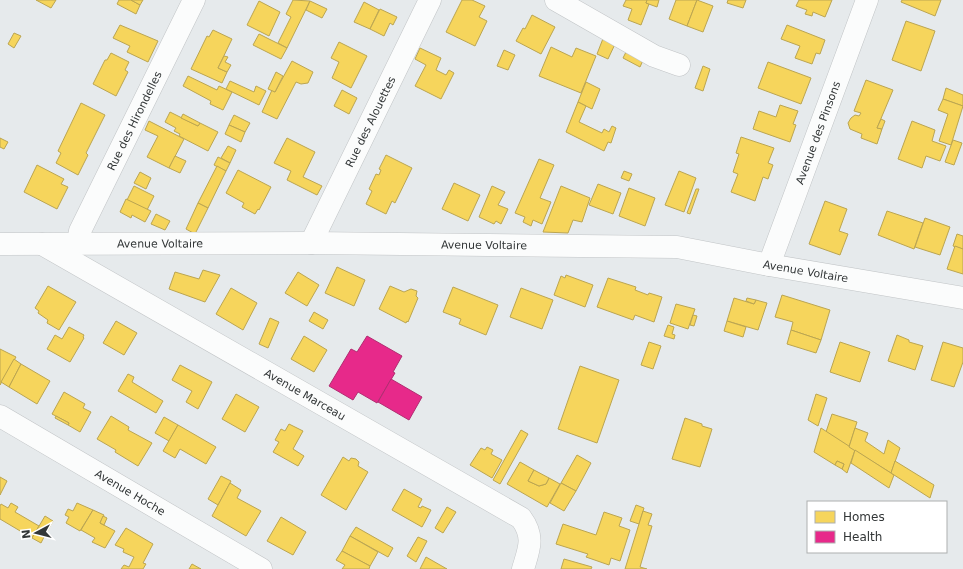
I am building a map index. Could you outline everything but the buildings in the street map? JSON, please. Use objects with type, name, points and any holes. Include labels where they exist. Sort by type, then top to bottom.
[{"type":"street","name":"Rue des Hirondelles","points":[[78,243],[80,231],[194,0]]},
{"type":"street","name":"Rue des Alouettes","points":[[311,243],[430,0]]},
{"type":"street","points":[[556,0],[654,56],[679,66]]},
{"type":"street","name":"Avenue des Pinsons","points":[[769,265],[867,0]]},
{"type":"street","name":"Avenue Marceau","points":[[41,243],[521,518],[527,525],[530,542],[523,569]]},
{"type":"street","name":"Avenue Voltaire","points":[[0,244],[311,243],[677,247],[769,265],[963,298]]},
{"type":"street","name":"Avenue Hoche","points":[[0,416],[260,569]]}]
